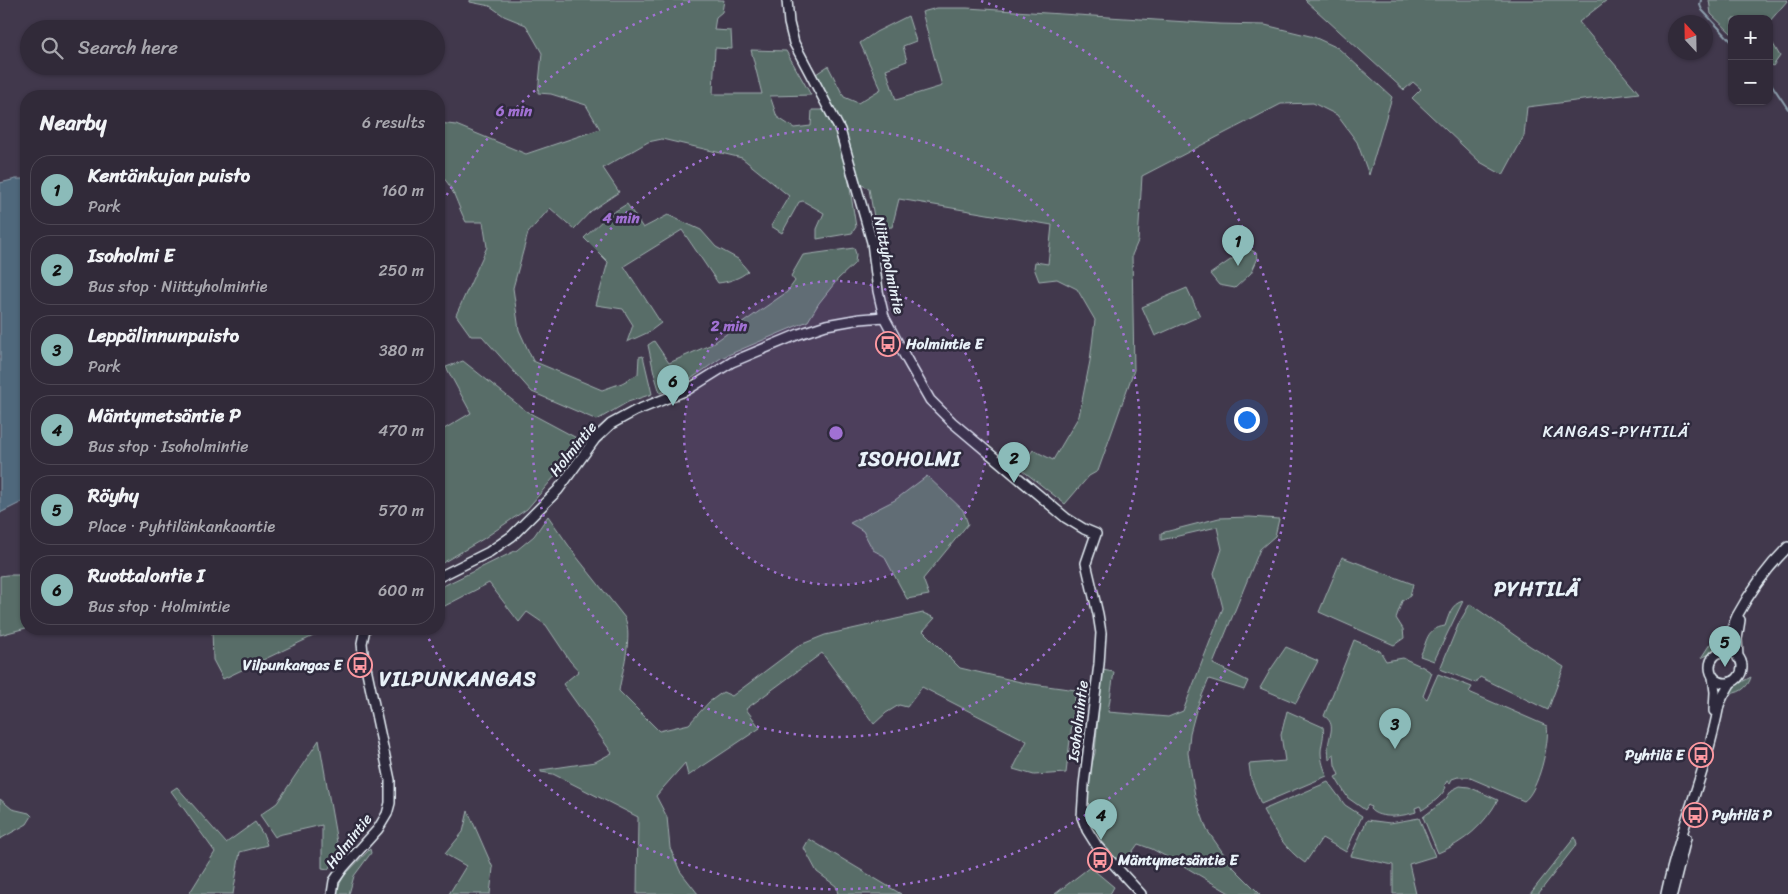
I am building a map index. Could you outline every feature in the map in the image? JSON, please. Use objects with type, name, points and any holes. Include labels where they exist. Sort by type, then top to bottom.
[{"type":"street","name":"Niittyholmintie","points":[[788,0],[789,23],[794,43],[840,130],[872,242],[878,291],[884,316],[930,400],[946,417],[1066,518],[1096,534]]},
{"type":"street","name":"Holmintie","points":[[445,574],[489,552],[512,536],[558,490],[595,439],[616,421],[635,411],[687,390],[732,362],[799,334],[826,325],[884,316]]},
{"type":"street","name":"Isoholmintie","points":[[1096,534],[1086,563],[1098,614],[1100,633],[1099,664],[1084,785],[1082,817],[1087,830],[1097,846],[1141,894]]},
{"type":"street","points":[[1713,729],[1714,692],[1710,670],[1711,662],[1714,656],[1721,652],[1728,644],[1737,617],[1758,581],[1788,547]]},
{"type":"street","points":[[1738,658],[1737,639],[1742,608]]},
{"type":"street","name":"Holmintie","points":[[332,894],[334,882],[343,868],[378,828],[387,814],[390,803],[390,780],[363,653],[364,635]]},
{"type":"street","points":[[1666,894],[1675,854],[1689,813],[1722,698],[1731,682],[1741,672],[1741,664],[1738,658],[1731,652],[1721,652]]},
{"type":"street","points":[[1712,677],[1721,683],[1731,682]]},
{"type":"street","points":[[1672,894],[1680,867],[1689,813]]},
{"type":"green space","points":[[470,0],[724,0],[722,12],[716,17],[714,30],[731,31],[732,49],[715,48],[713,94],[762,94],[751,50],[786,51],[811,95],[770,96],[777,117],[794,128],[811,126],[812,110],[826,110],[839,140],[849,182],[856,227],[852,233],[817,239],[817,229],[824,213],[803,201],[799,202],[782,233],[771,226],[789,196],[742,158],[662,139],[648,142],[603,168],[619,192],[591,211],[574,229],[550,208],[528,233],[513,288],[519,330],[533,361],[602,390],[622,383],[638,374],[639,357],[643,356],[652,394],[628,402],[597,420],[532,392],[482,336],[471,336],[456,315],[487,247],[483,222],[466,222],[452,190],[445,180],[445,124],[456,125],[526,154],[600,129],[586,105],[551,94],[538,93],[542,53],[526,25],[504,16],[490,6],[470,2]]},
{"type":"green space","points":[[1305,0],[1607,0],[1579,22],[1639,93],[1527,107],[1524,136],[1503,175],[1480,162],[1412,98],[1421,89],[1413,82],[1404,90]]},
{"type":"green space","points":[[1709,0],[1788,0],[1773,17],[1773,15],[1728,15],[1728,30],[1711,14]]},
{"type":"green space","points":[[937,8],[967,8],[1219,24],[1265,25],[1314,37],[1338,48],[1392,97],[1369,175],[1357,142],[1337,115],[1313,103],[1281,104],[1142,176],[1138,241],[1132,255],[1134,370],[1098,471],[1089,476],[1065,504],[1022,470],[1022,466],[1033,450],[1053,460],[1079,416],[1090,361],[1095,320],[1077,289],[1057,279],[1039,281],[1034,268],[1035,262],[1048,264],[1052,225],[899,199],[892,227],[876,228],[869,189],[859,183],[847,137],[816,74],[828,66],[844,97],[858,103],[881,89],[860,43],[876,32],[908,16],[916,41],[903,46],[907,61],[886,69],[896,100],[942,86],[922,12]]},
{"type":"green space","points":[[1773,44],[1780,56],[1773,66]]},
{"type":"green space","points":[[627,204],[643,228],[668,215],[701,230],[716,247],[738,259],[748,271],[742,276],[718,283],[682,230],[624,266],[661,323],[649,332],[627,342],[633,325],[623,309],[596,305],[608,262],[584,238],[607,216]]},
{"type":"green space","points":[[854,248],[856,254],[855,263],[838,279],[819,303],[808,321],[721,358],[682,385],[660,393],[648,345],[654,341],[669,363],[712,344],[787,292],[795,281],[791,276],[803,255]]},
{"type":"green space","points":[[1248,248],[1256,253],[1258,258],[1251,273],[1235,288],[1219,285],[1210,274]]},
{"type":"green space","points":[[1187,288],[1200,316],[1155,336],[1142,307]]},
{"type":"green space","points":[[463,361],[526,411],[584,442],[527,509],[483,539],[445,561],[445,428],[471,413],[446,367]]},
{"type":"green space","points":[[927,476],[963,510],[968,524],[923,579],[929,595],[907,599],[884,556],[873,550],[863,531],[850,523],[895,500]]},
{"type":"green space","points":[[548,516],[576,556],[625,618],[628,635],[619,691],[659,731],[689,724],[709,702],[723,692],[732,696],[800,645],[825,635],[923,613],[935,618],[923,631],[960,668],[1025,683],[1076,690],[1066,773],[1034,775],[1013,769],[1027,741],[922,687],[907,707],[899,705],[874,724],[822,653],[746,709],[760,728],[688,776],[685,763],[656,796],[667,817],[670,848],[680,871],[698,894],[637,894],[638,817],[553,774],[541,772],[541,770],[595,762],[612,753],[563,684],[579,671],[546,625],[527,612],[519,622],[489,583],[445,606],[445,585],[517,550],[534,536]]},
{"type":"green space","points":[[1250,517],[1279,519],[1275,536],[1260,549],[1213,664],[1248,681],[1244,690],[1209,679],[1197,707],[1190,733],[1188,753],[1195,796],[1207,830],[1233,867],[1260,894],[1231,894],[1182,865],[1152,849],[1138,844],[1122,866],[1094,833],[1087,815],[1087,780],[1095,753],[1102,670],[1114,672],[1108,712],[1168,717],[1183,711],[1223,608],[1214,573],[1222,549],[1217,527],[1161,540],[1161,533],[1219,518]]},
{"type":"green space","points":[[1342,557],[1413,584],[1410,596],[1402,601],[1396,618],[1403,629],[1404,638],[1394,645],[1319,612]]},
{"type":"green space","points":[[0,576],[20,576],[20,630],[0,635]]},
{"type":"green space","points":[[1463,601],[1434,661],[1420,656],[1430,633],[1445,626],[1453,607]]},
{"type":"green space","points":[[1470,604],[1564,667],[1548,710],[1480,677],[1476,683],[1440,669],[1459,623]]},
{"type":"green space","points":[[212,635],[315,635],[223,679],[213,660]]},
{"type":"green space","points":[[1354,640],[1380,651],[1386,661],[1403,658],[1432,673],[1423,696],[1427,699],[1438,674],[1472,687],[1469,692],[1547,726],[1547,743],[1542,766],[1529,796],[1524,801],[1468,777],[1458,777],[1452,779],[1450,783],[1447,781],[1442,794],[1436,800],[1422,810],[1420,806],[1415,808],[1416,812],[1405,815],[1379,815],[1370,809],[1371,807],[1368,805],[1365,810],[1348,798],[1335,777],[1339,775],[1335,765],[1334,754],[1329,760],[1328,747],[1331,726],[1328,719],[1324,716]]},
{"type":"green space","points":[[1725,641],[1716,651],[1701,658],[1710,644]]},
{"type":"green space","points":[[1286,647],[1318,661],[1296,703],[1260,688]]},
{"type":"green space","points":[[1751,677],[1748,684],[1742,690],[1735,693],[1726,693],[1734,686]]},
{"type":"green space","points":[[1287,711],[1323,727],[1321,755],[1327,776],[1261,804],[1251,779],[1249,764],[1285,761],[1281,735]]},
{"type":"green space","points":[[319,740],[338,848],[355,832],[358,822],[364,826],[363,831],[328,869],[322,868],[322,825],[275,837],[260,815],[277,803]]},
{"type":"green space","points":[[1328,782],[1345,805],[1362,816],[1346,852],[1322,838],[1305,863],[1281,839],[1263,810]]},
{"type":"green space","points":[[1460,786],[1469,787],[1498,800],[1487,817],[1473,832],[1457,844],[1438,853],[1423,817],[1445,800],[1452,790]]},
{"type":"green space","points":[[177,787],[226,843],[255,822],[264,836],[267,845],[240,852],[233,894],[189,894],[215,852],[171,791]]},
{"type":"green space","points":[[0,799],[12,809],[29,813],[32,816],[27,824],[0,839]]},
{"type":"green space","points":[[468,811],[493,868],[490,894],[449,894],[466,866],[445,854],[463,832]]},
{"type":"green space","points":[[1419,818],[1435,856],[1409,864],[1416,894],[1393,894],[1393,865],[1351,856],[1367,820],[1390,823]]},
{"type":"green space","points":[[1575,837],[1577,844],[1538,894],[1530,894]]},
{"type":"green space","points":[[809,839],[901,894],[838,894],[836,886],[817,872],[804,848]]},
{"type":"green space","points":[[370,849],[371,853],[354,876],[349,894],[335,894],[343,877]]},
{"type":"green space","points":[[1090,867],[1114,887],[1110,894],[1055,894]]},
{"type":"water","points":[[20,179],[20,503],[0,513],[0,183]]},
{"type":"waterway","points":[[1701,0],[1702,10],[1728,38]]},
{"type":"waterway","points":[[1773,86],[1788,109]]},
{"type":"place","name":"Kentänkujan puisto","points":[[1238,266]]},
{"type":"place","name":"Holmintie E","points":[[888,344]]},
{"type":"place","name":"Ruottalontie I","points":[[673,406]]},
{"type":"place","name":"Isoholmi E","points":[[1014,483]]},
{"type":"place","name":"Vilpunkangas E","points":[[360,665]]},
{"type":"place","name":"Röyhy","points":[[1725,667]]},
{"type":"place","name":"Leppälinnunpuisto","points":[[1395,749]]},
{"type":"place","name":"Pyhtilä E","points":[[1701,755]]},
{"type":"place","name":"Pyhtilä P","points":[[1695,815]]},
{"type":"place","name":"Mäntymetsäntie P","points":[[1101,840]]},
{"type":"place","name":"Mäntymetsäntie E","points":[[1100,860]]},
{"type":"district","name":"KANGAS-PYHTILÄ","points":[[1616,431]]},
{"type":"district","name":"ISOHOLMI","points":[[910,459]]},
{"type":"district","name":"PYHTILÄ","points":[[1537,589]]},
{"type":"district","name":"VILPUNKANGAS","points":[[458,679]]}]
